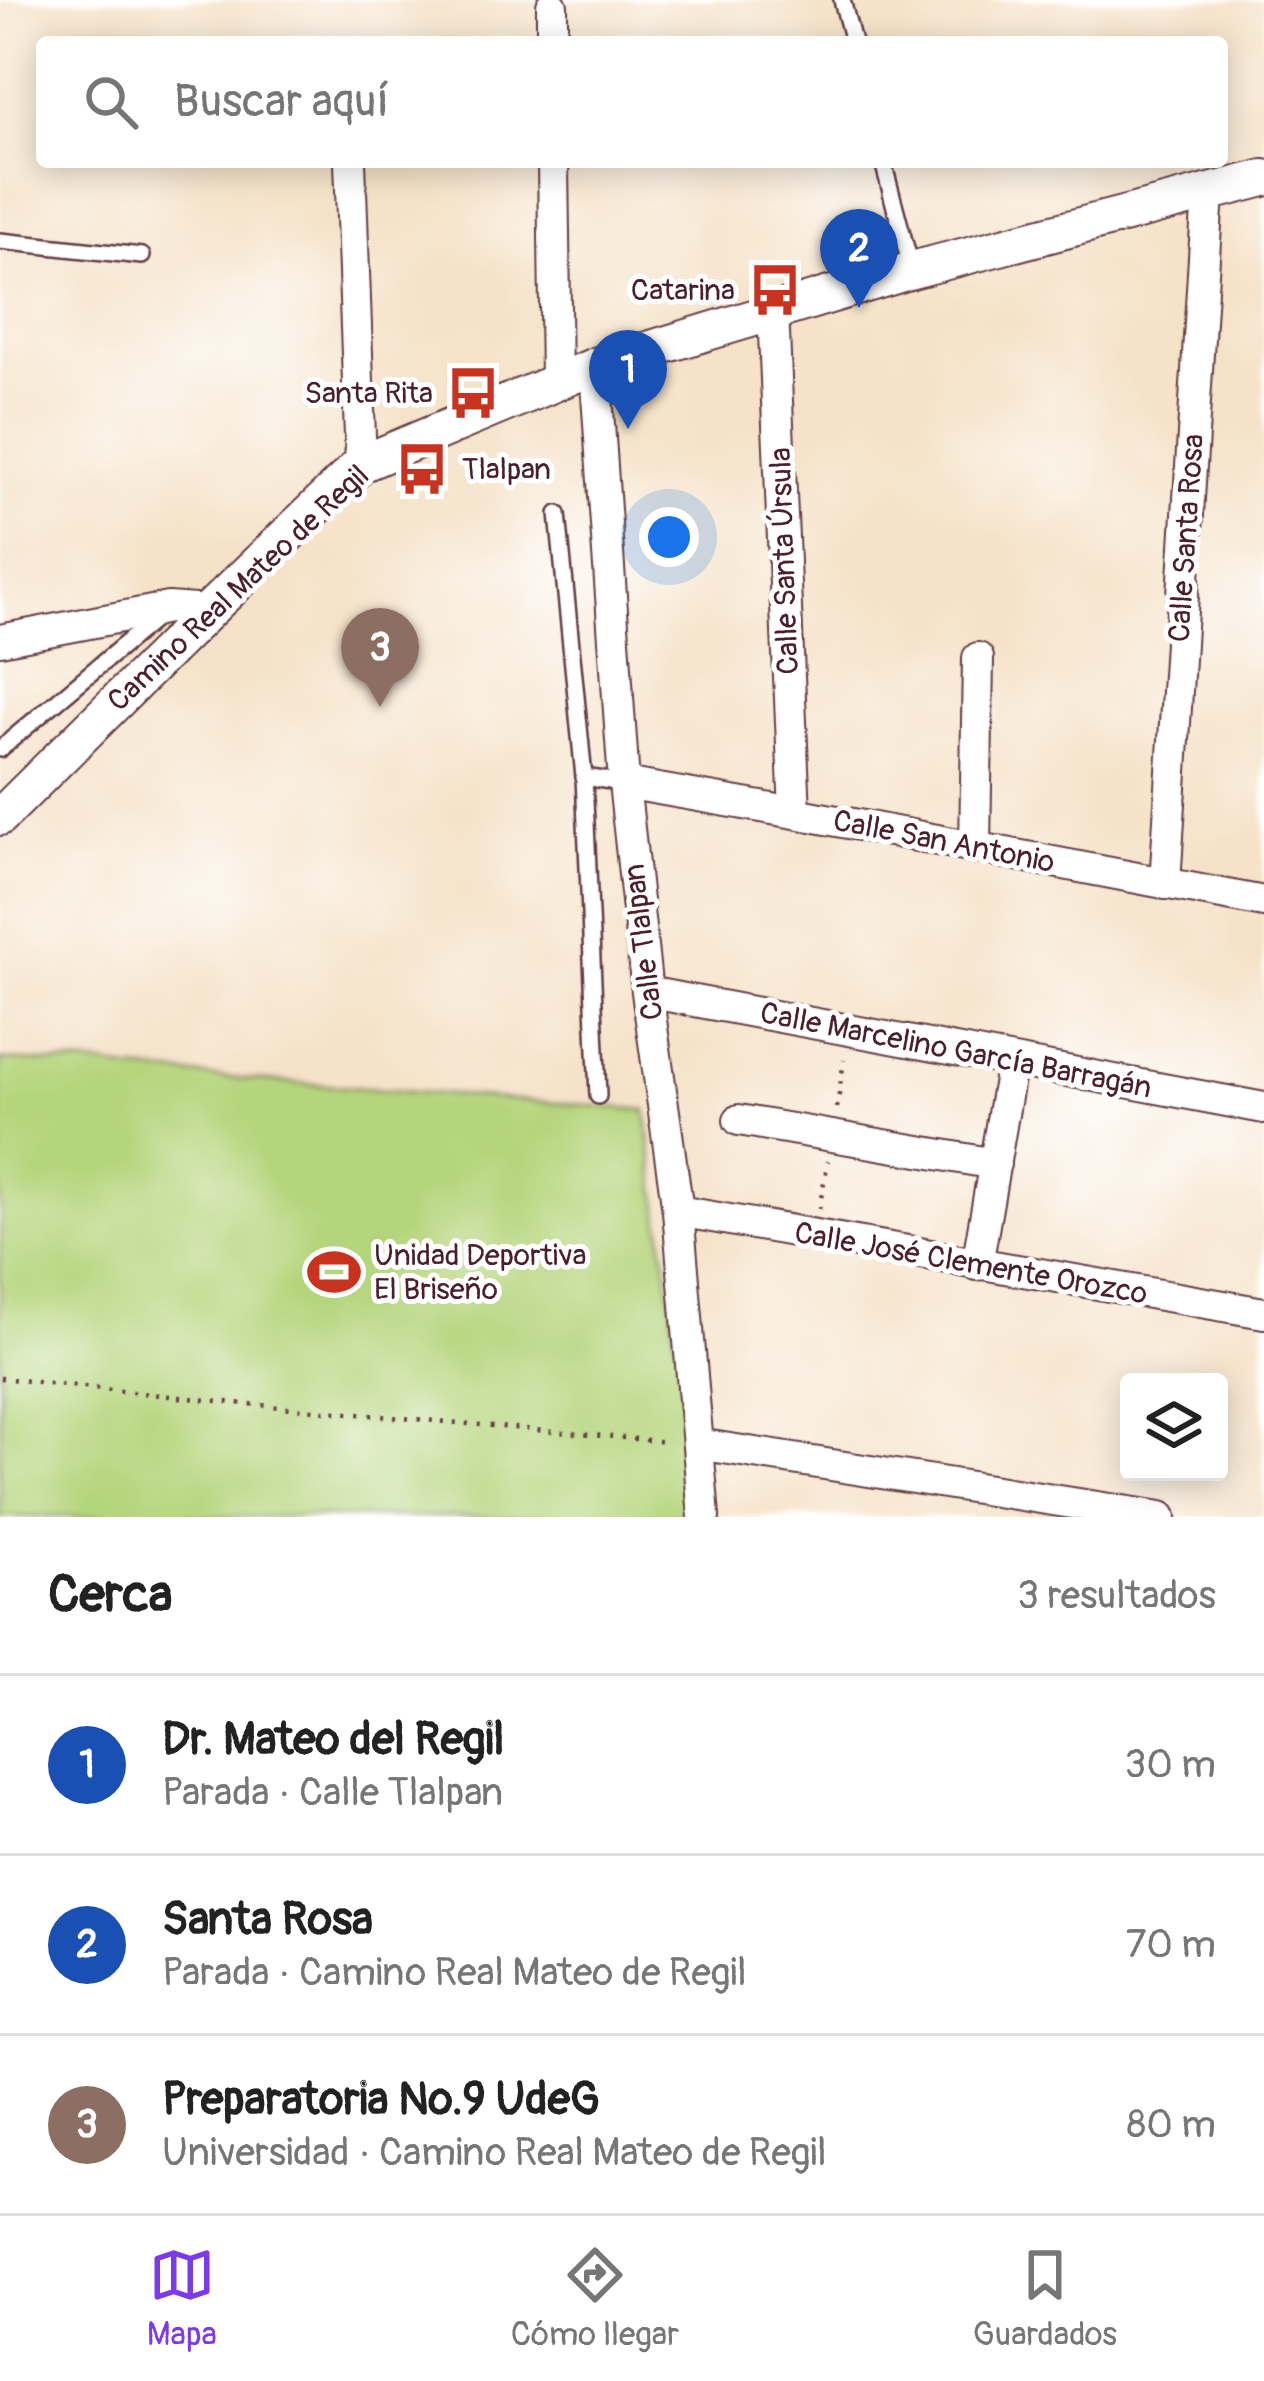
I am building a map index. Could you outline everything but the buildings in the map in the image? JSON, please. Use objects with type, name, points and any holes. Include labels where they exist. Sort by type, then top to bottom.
[{"type":"street","points":[[551,6],[552,36]]},
{"type":"street","points":[[350,168],[361,464]]},
{"type":"street","points":[[554,168],[556,381]]},
{"type":"street","name":"Camino Real Mateo de Regil","points":[[0,817],[361,464],[595,366],[912,270],[1264,178]]},
{"type":"street","name":"Calle Santa Rosa","points":[[1165,884],[1208,194]]},
{"type":"street","name":"Calle Santa Úrsula","points":[[773,310],[795,813]]},
{"type":"street","name":"Calle Tlalpan","points":[[595,366],[624,783],[678,1211],[704,1517]]},
{"type":"street","points":[[0,640],[168,608],[208,611]]},
{"type":"street","points":[[975,848],[978,658]]},
{"type":"street","name":"Calle San Antonio","points":[[624,783],[1264,902]]},
{"type":"street","name":"Calle Marcelino García Barragán","points":[[647,992],[1264,1108]]},
{"type":"street","points":[[977,1265],[1012,1062]]},
{"type":"street","points":[[739,1120],[995,1164]]},
{"type":"street","name":"Calle José Clemente Orozco","points":[[678,1211],[1264,1313]]},
{"type":"street","points":[[698,1444],[1161,1517]]},
{"type":"lane","points":[[842,0],[851,36]]},
{"type":"lane","points":[[885,168],[912,270]]},
{"type":"lane","points":[[0,241],[142,256]]},
{"type":"lane","points":[[558,514],[584,777],[598,1096]]},
{"type":"lane","points":[[0,749],[168,608]]},
{"type":"lane","points":[[584,777],[624,783]]},
{"type":"path","points":[[0,1378],[698,1444]]},
{"type":"green space","name":"Unidad Deportiva El Briseño","points":[[0,1060],[646,1110],[688,1434],[687,1517],[0,1517]]},
{"type":"place","name":"Catarina","points":[[775,290]]},
{"type":"place","name":"Santa Rosa","points":[[859,308]]},
{"type":"place","name":"Santa Rita","points":[[473,393]]},
{"type":"place","name":"Dr. Mateo del Regil","points":[[628,429]]},
{"type":"place","name":"Tlalpan","points":[[422,469]]},
{"type":"place","name":"Preparatoria No.9 UdeG","points":[[380,707]]},
{"type":"place","name":"Unidad Deportiva El Briseño","points":[[334,1272]]}]
